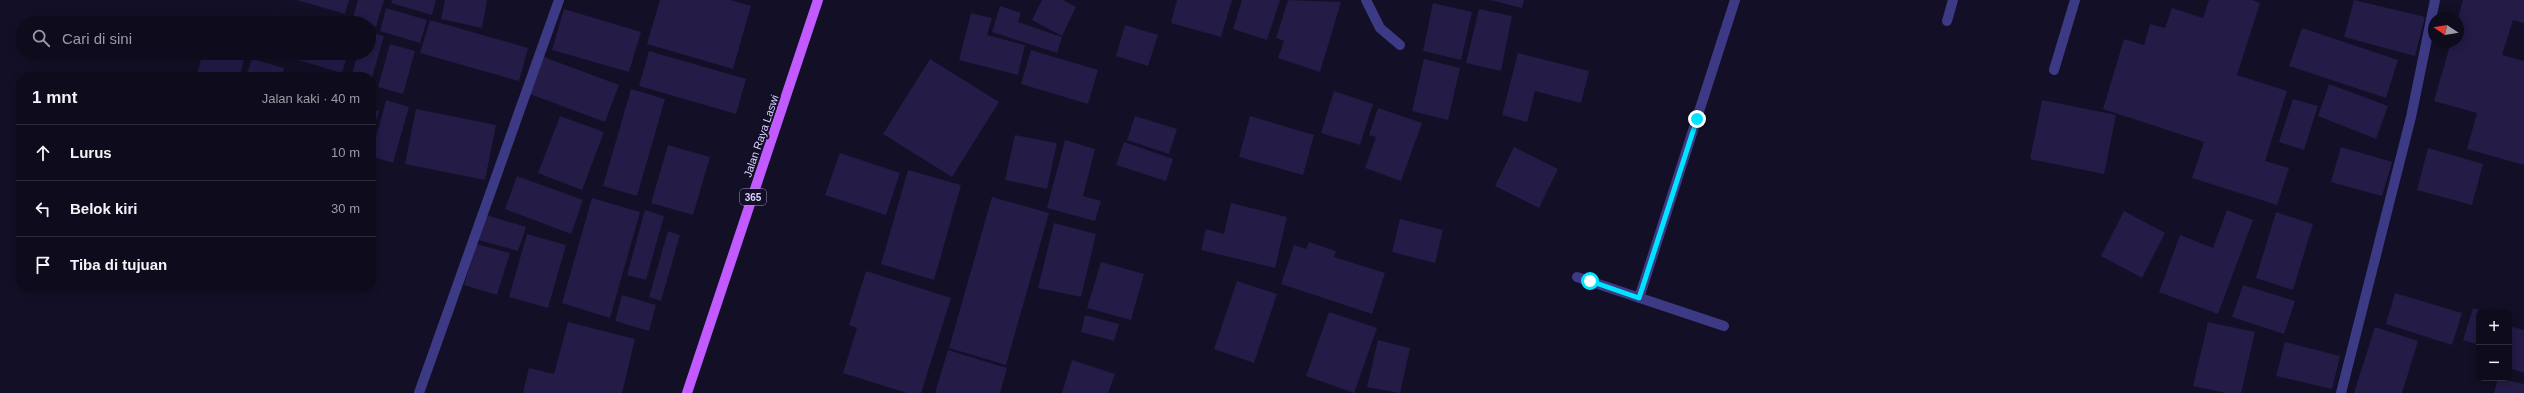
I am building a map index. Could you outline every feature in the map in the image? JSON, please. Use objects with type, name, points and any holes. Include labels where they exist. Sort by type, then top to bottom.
[{"type":"main road","name":"Jalan Raya Laswi","points":[[687,393],[818,0]]},
{"type":"street","points":[[418,393],[559,0]]},
{"type":"street","points":[[1366,0],[1380,28],[1400,45]]},
{"type":"street","points":[[1639,298],[1735,0]]},
{"type":"street","points":[[1947,21],[1953,0]]},
{"type":"street","points":[[2054,70],[2075,0]]},
{"type":"street","points":[[2341,393],[2410,117],[2435,0]]},
{"type":"street","points":[[1577,277],[1724,326]]},
{"type":"building","points":[[297,0],[349,0],[345,14]]},
{"type":"building","points":[[358,0],[384,0],[376,27],[376,16],[353,16]]},
{"type":"building","points":[[392,0],[436,0],[432,15],[391,3]]},
{"type":"building","points":[[445,0],[487,0],[482,28],[441,19]]},
{"type":"building","points":[[660,0],[731,0],[751,6],[733,69],[647,44]]},
{"type":"building","points":[[1042,0],[1063,0],[1076,7],[1062,36],[1032,20]]},
{"type":"building","points":[[1177,0],[1232,0],[1221,37],[1171,23]]},
{"type":"building","points":[[1242,0],[1280,0],[1267,40],[1233,29]]},
{"type":"building","points":[[1288,0],[1341,2],[1320,72],[1278,58],[1284,41],[1276,38]]},
{"type":"building","points":[[1490,0],[1524,0],[1522,8]]},
{"type":"building","points":[[2209,0],[2252,0],[2260,3],[2237,75],[2287,91],[2265,161],[2289,168],[2277,205],[2192,178],[2204,142],[2103,109],[2124,39],[2144,45],[2150,24],[2165,28],[2172,8],[2203,18]]},
{"type":"building","points":[[2354,0],[2425,17],[2415,56],[2344,37]]},
{"type":"building","points":[[2463,0],[2524,0],[2524,23],[2513,20],[2502,55],[2524,61],[2524,165],[2467,149],[2477,113],[2434,101],[2449,48],[2464,48],[2464,12],[2460,12]]},
{"type":"building","points":[[1433,3],[1472,12],[1461,60],[1423,51]]},
{"type":"building","points":[[1000,6],[1021,13],[1018,22],[1062,37],[1057,53],[992,32]]},
{"type":"building","points":[[386,8],[427,20],[420,43],[380,31]]},
{"type":"building","points":[[564,9],[641,32],[629,72],[552,50]]},
{"type":"building","points":[[1479,9],[1512,16],[1501,71],[1466,63]]},
{"type":"building","points":[[971,13],[992,18],[987,35],[1025,45],[1018,75],[959,60]]},
{"type":"building","points":[[430,20],[528,48],[519,81],[420,53]]},
{"type":"building","points":[[1125,25],[1158,35],[1148,66],[1116,56]]},
{"type":"building","points":[[2302,28],[2398,60],[2386,98],[2289,66]]},
{"type":"building","points":[[376,34],[384,36],[374,72],[352,72],[356,60],[376,60]]},
{"type":"building","points":[[390,44],[415,51],[403,94],[378,87]]},
{"type":"building","points":[[1031,50],[1098,70],[1088,104],[1021,84]]},
{"type":"building","points":[[649,51],[746,79],[736,114],[639,86]]},
{"type":"building","points":[[1518,53],[1589,71],[1581,103],[1535,91],[1527,122],[1502,115]]},
{"type":"building","points":[[544,57],[619,85],[605,122],[530,94]]},
{"type":"building","points":[[930,59],[999,102],[952,177],[883,134]]},
{"type":"building","points":[[1424,59],[1460,68],[1448,120],[1412,111]]},
{"type":"building","points":[[201,60],[244,60],[240,72],[197,72]]},
{"type":"building","points":[[252,60],[284,68],[283,72],[248,72]]},
{"type":"building","points":[[298,60],[346,60],[342,72]]},
{"type":"building","points":[[2329,84],[2388,106],[2376,139],[2318,116]]},
{"type":"building","points":[[631,89],[665,99],[637,196],[603,186]]},
{"type":"building","points":[[1334,91],[1373,104],[1360,145],[1321,133]]},
{"type":"building","points":[[2293,99],[2318,106],[2304,150],[2279,142]]},
{"type":"building","points":[[386,100],[409,107],[393,163],[376,158],[376,137]]},
{"type":"building","points":[[2042,100],[2116,115],[2104,174],[2030,159]]},
{"type":"building","points":[[1378,108],[1422,123],[1401,181],[1365,168],[1376,137],[1369,135]]},
{"type":"building","points":[[416,109],[496,125],[485,180],[405,164]]},
{"type":"building","points":[[376,110],[379,111],[376,121]]},
{"type":"building","points":[[560,116],[604,132],[582,190],[538,173]]},
{"type":"building","points":[[1135,116],[1177,129],[1169,154],[1127,140]]},
{"type":"building","points":[[1250,116],[1314,135],[1303,175],[1239,157]]},
{"type":"building","points":[[1015,135],[1057,143],[1047,189],[1005,180]]},
{"type":"building","points":[[1065,140],[1095,149],[1083,196],[1101,201],[1095,221],[1047,208]]},
{"type":"building","points":[[1124,142],[1173,159],[1166,181],[1116,165]]},
{"type":"building","points":[[668,145],[710,157],[693,215],[651,203]]},
{"type":"building","points":[[1514,147],[1558,169],[1539,208],[1495,186]]},
{"type":"building","points":[[2341,147],[2392,162],[2382,196],[2331,182]]},
{"type":"building","points":[[2428,148],[2483,164],[2472,205],[2417,190]]},
{"type":"building","points":[[840,153],[900,173],[886,215],[825,195]]},
{"type":"building","points":[[908,170],[961,185],[934,280],[881,264]]},
{"type":"building","points":[[517,176],[583,200],[571,234],[505,209]]},
{"type":"building","points":[[992,197],[1049,213],[1006,365],[949,348]]},
{"type":"building","points":[[592,198],[640,212],[610,318],[562,303]]},
{"type":"building","points":[[1231,203],[1287,217],[1275,268],[1201,250],[1206,229],[1224,234]]},
{"type":"building","points":[[645,210],[664,216],[646,280],[627,275]]},
{"type":"building","points":[[2227,210],[2253,220],[2218,314],[2159,292],[2180,235],[2213,248]]},
{"type":"building","points":[[2124,211],[2165,233],[2142,278],[2101,256]]},
{"type":"building","points":[[2276,212],[2313,224],[2293,290],[2256,278]]},
{"type":"building","points":[[483,214],[526,227],[518,251],[475,239]]},
{"type":"building","points":[[1400,219],[1443,230],[1435,263],[1392,252]]},
{"type":"building","points":[[1054,223],[1096,234],[1081,297],[1038,288]]},
{"type":"building","points":[[668,231],[680,235],[661,301],[649,297]]},
{"type":"building","points":[[527,234],[566,245],[548,308],[509,297]]},
{"type":"building","points":[[1309,242],[1336,251],[1334,257],[1385,273],[1372,314],[1281,284],[1294,245],[1306,249]]},
{"type":"building","points":[[476,244],[510,253],[497,295],[464,285]]},
{"type":"building","points":[[1101,262],[1144,274],[1131,320],[1087,308]]},
{"type":"building","points":[[866,271],[951,298],[921,393],[907,393],[843,373],[857,328],[849,325]]},
{"type":"building","points":[[1237,281],[1277,294],[1254,363],[1214,349]]},
{"type":"building","points":[[2243,285],[2295,301],[2284,334],[2232,317]]},
{"type":"building","points":[[2395,293],[2462,313],[2452,345],[2386,324]]},
{"type":"building","points":[[622,295],[656,305],[649,331],[615,321]]},
{"type":"building","points":[[2473,308],[2476,309],[2476,344],[2463,340]]},
{"type":"building","points":[[1329,312],[1377,328],[1354,393],[1306,376]]},
{"type":"building","points":[[1085,315],[1119,324],[1114,341],[1081,332]]},
{"type":"building","points":[[568,322],[635,339],[622,393],[523,393],[529,368],[554,374]]},
{"type":"building","points":[[2208,322],[2255,332],[2241,393],[2226,393],[2193,386]]},
{"type":"building","points":[[2375,327],[2418,341],[2402,393],[2354,393]]},
{"type":"building","points":[[2512,327],[2524,330],[2524,373],[2512,369]]},
{"type":"building","points":[[1378,340],[1410,348],[1400,393],[1367,387]]},
{"type":"building","points":[[2285,342],[2340,356],[2332,389],[2276,376]]},
{"type":"building","points":[[948,350],[1007,368],[1000,393],[935,393]]},
{"type":"building","points":[[1072,360],[1115,374],[1108,393],[1062,393]]},
{"type":"building","points":[[2497,381],[2511,381],[2524,384],[2524,393],[2494,393]]},
{"type":"route","points":[[1590,281],[1639,298],[1697,119]]}]
